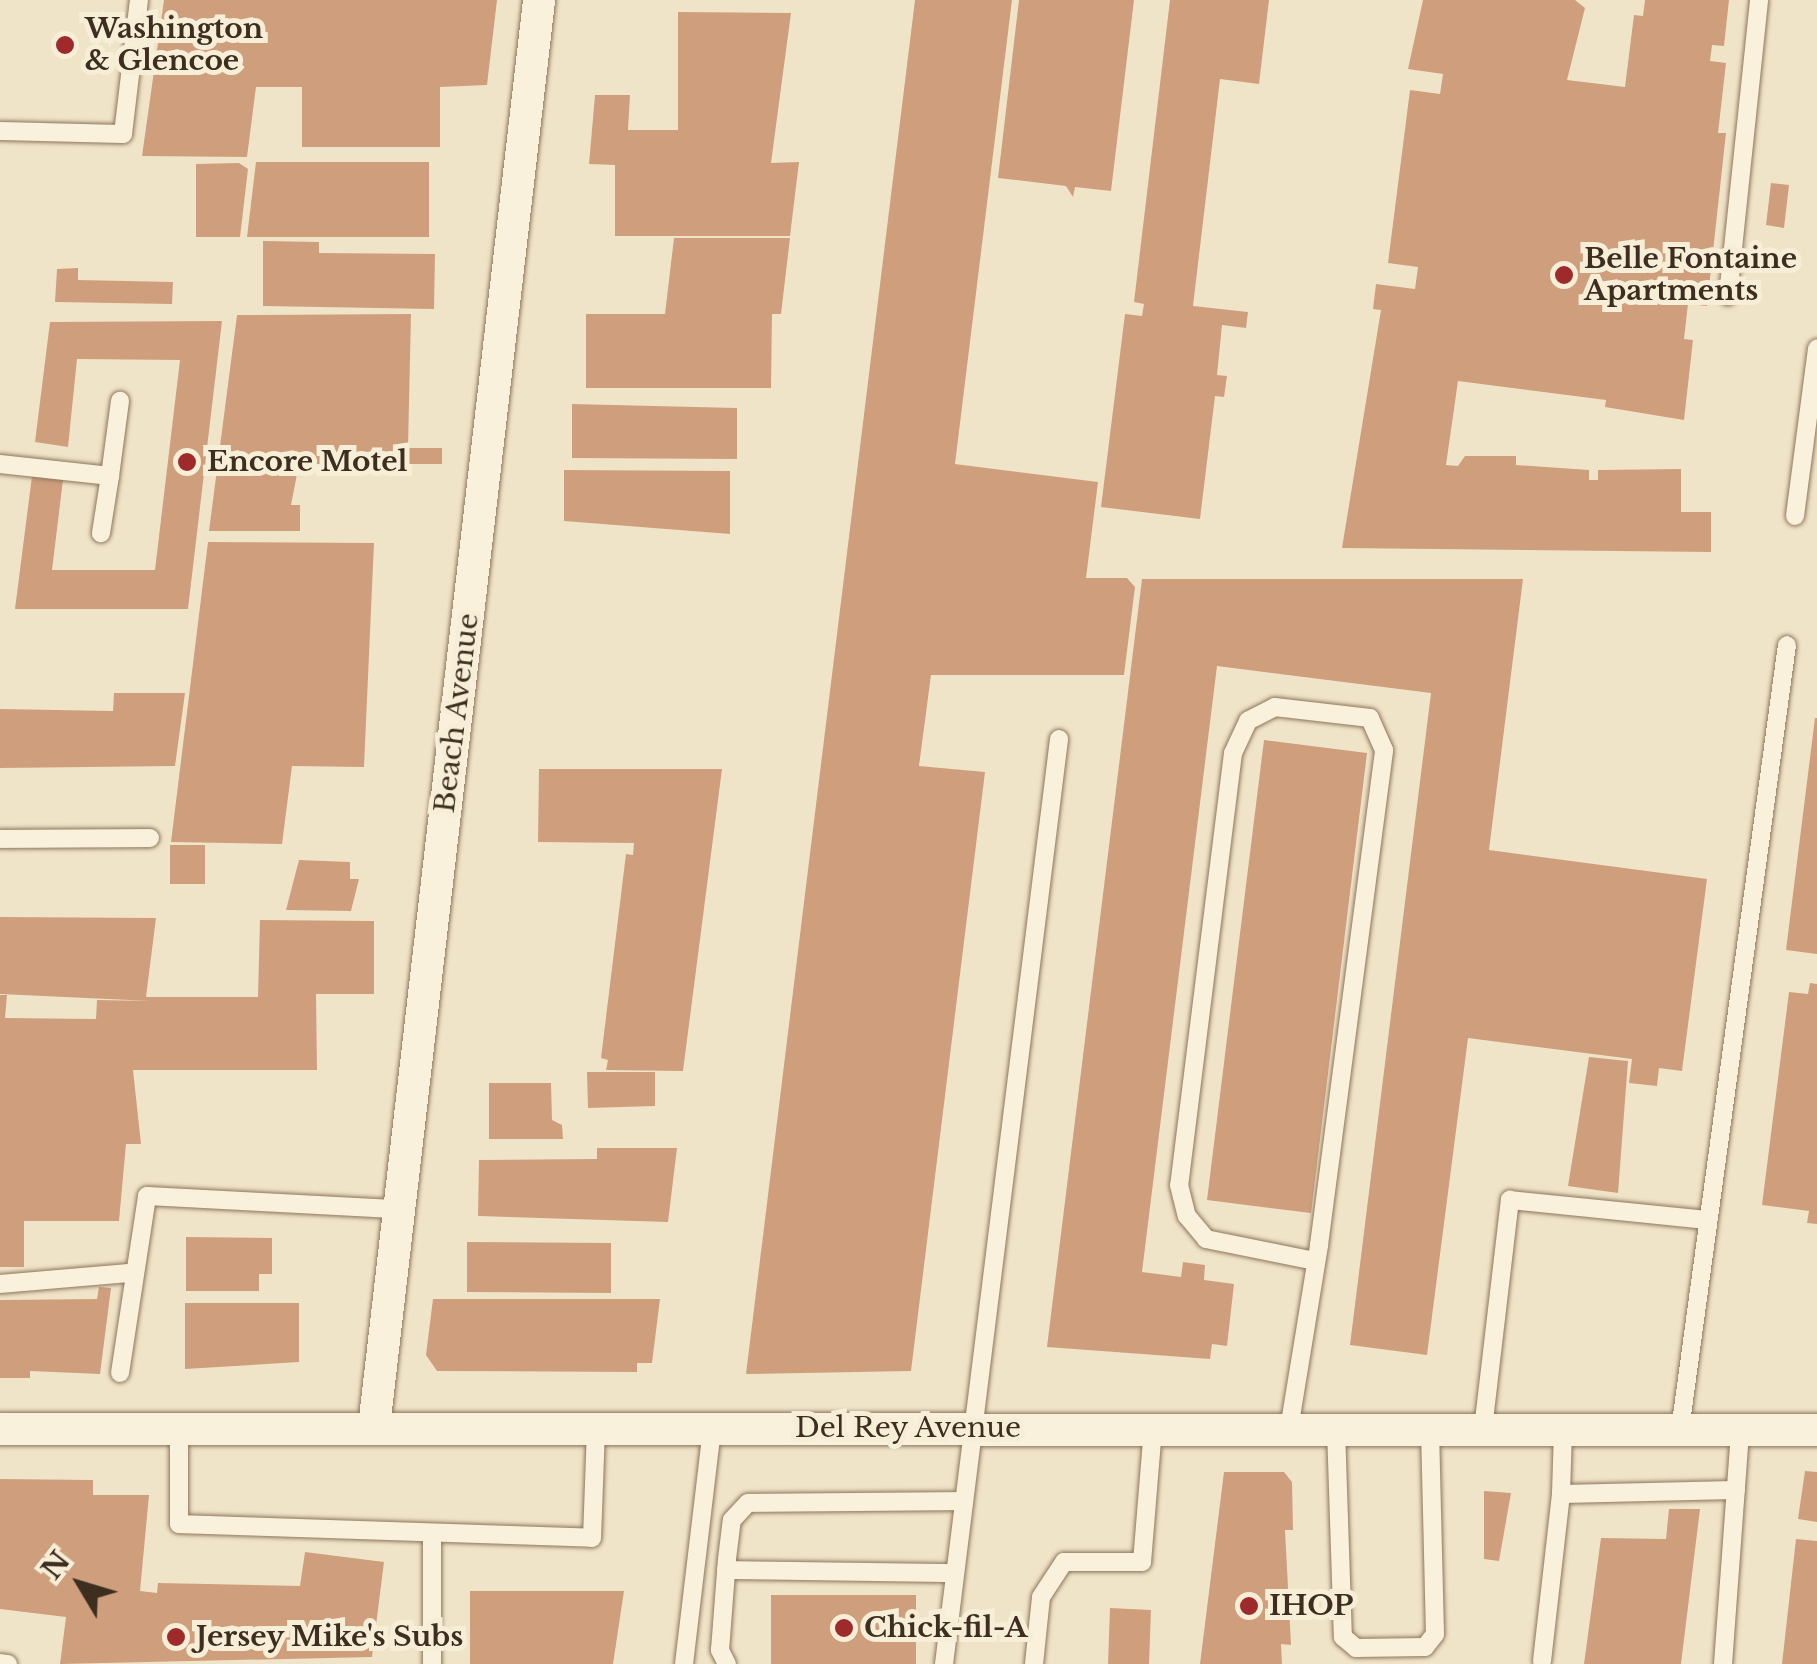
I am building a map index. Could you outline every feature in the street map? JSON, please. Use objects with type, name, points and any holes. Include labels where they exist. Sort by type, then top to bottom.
[{"type":"street","name":"Beach Avenue","points":[[374,1427],[539,0]]},
{"type":"street","name":"Del Rey Avenue","points":[[0,1429],[1817,1430]]},
{"type":"lane","points":[[0,131],[123,134],[139,0]]},
{"type":"lane","points":[[1728,296],[1758,0]]},
{"type":"lane","points":[[1795,516],[1817,348]]},
{"type":"lane","points":[[101,533],[120,401]]},
{"type":"lane","points":[[0,464],[110,476]]},
{"type":"lane","points":[[1680,1430],[1787,645]]},
{"type":"lane","points":[[1289,1429],[1315,1261],[1384,750],[1370,718],[1275,708],[1248,721],[1233,753],[1179,1185],[1187,1216],[1206,1239],[1315,1261]]},
{"type":"lane","points":[[944,1664],[969,1428],[1059,739]]},
{"type":"lane","points":[[0,838],[150,838]]},
{"type":"lane","points":[[120,1373],[130,1274],[147,1196],[400,1209]]},
{"type":"lane","points":[[1482,1430],[1510,1200],[1708,1220]]},
{"type":"lane","points":[[0,1284],[130,1274]]},
{"type":"lane","points":[[179,1429],[180,1524],[592,1538],[596,1428]]},
{"type":"lane","points":[[1034,1664],[1041,1598],[1064,1562],[1142,1562],[1153,1428]]},
{"type":"lane","points":[[684,1664],[712,1429]]},
{"type":"lane","points":[[1336,1429],[1342,1637],[1356,1656],[1425,1647],[1434,1634],[1430,1429]]},
{"type":"lane","points":[[1542,1662],[1561,1494],[1563,1430]]},
{"type":"lane","points":[[1723,1664],[1740,1430]]},
{"type":"lane","points":[[1561,1494],[1736,1490]]},
{"type":"lane","points":[[727,1664],[720,1650],[732,1520],[768,1497],[961,1501]]},
{"type":"lane","points":[[432,1533],[432,1664]]},
{"type":"lane","points":[[726,1570],[954,1573]]},
{"type":"lane","points":[[0,1664],[8,1664]]},
{"type":"building","points":[[164,0],[497,0],[487,85],[440,87],[440,147],[302,147],[302,87],[256,87],[247,157],[142,156]]},
{"type":"building","points":[[915,0],[1012,0],[955,464],[1098,482],[1086,578],[1127,578],[1135,587],[1124,675],[931,675],[919,766],[985,772],[911,1371],[746,1374]]},
{"type":"building","points":[[1019,0],[1134,0],[1111,191],[1075,187],[1073,197],[1066,186],[998,178]]},
{"type":"building","points":[[1170,0],[1269,0],[1259,84],[1220,79],[1193,306],[1248,312],[1246,328],[1222,325],[1217,375],[1227,376],[1224,397],[1215,396],[1200,519],[1101,507],[1125,314],[1142,316],[1144,304],[1134,302]]},
{"type":"building","name":"Belle Fontaine Apartments","points":[[1423,0],[1575,0],[1585,8],[1567,80],[1625,87],[1634,15],[1643,16],[1645,0],[1729,0],[1724,46],[1712,45],[1710,61],[1726,63],[1718,133],[1726,133],[1707,306],[1688,304],[1684,339],[1693,340],[1684,420],[1605,407],[1606,400],[1458,381],[1446,465],[1458,466],[1465,456],[1516,456],[1516,465],[1589,470],[1589,480],[1598,480],[1598,470],[1681,469],[1681,512],[1711,512],[1711,552],[1342,548],[1381,310],[1373,309],[1376,284],[1415,289],[1418,267],[1388,263],[1410,90],[1440,94],[1443,74],[1408,69]]},
{"type":"building","points":[[678,12],[791,13],[771,163],[799,162],[790,236],[615,236],[615,165],[589,164],[595,95],[630,95],[628,130],[678,130]]},
{"type":"building","points":[[256,162],[429,162],[429,237],[247,237]]},
{"type":"building","points":[[239,163],[248,169],[240,237],[196,237],[196,164]]},
{"type":"building","points":[[1771,183],[1789,185],[1784,228],[1766,225]]},
{"type":"building","points":[[674,238],[790,238],[781,314],[772,314],[771,388],[586,388],[586,314],[665,314]]},
{"type":"building","points":[[263,241],[319,242],[319,253],[435,254],[434,309],[263,306]]},
{"type":"building","points":[[78,268],[78,280],[173,282],[172,304],[55,302],[57,269]]},
{"type":"building","points":[[411,314],[408,448],[442,448],[442,464],[299,464],[291,505],[300,505],[300,531],[209,531],[237,315]]},
{"type":"building","name":"Encore Motel","points":[[222,321],[188,609],[15,609],[32,476],[63,480],[52,570],[155,570],[180,360],[77,359],[68,447],[35,442],[50,322]]},
{"type":"building","points":[[572,404],[737,408],[737,459],[572,458]]},
{"type":"building","points":[[564,470],[730,471],[730,534],[564,521]]},
{"type":"building","points":[[208,542],[374,543],[364,767],[292,766],[282,844],[171,842]]},
{"type":"building","points":[[1142,579],[1523,579],[1489,850],[1707,879],[1682,1071],[1659,1068],[1657,1086],[1629,1083],[1632,1059],[1468,1038],[1427,1355],[1350,1345],[1431,693],[1217,666],[1142,1272],[1181,1277],[1183,1262],[1205,1265],[1204,1280],[1234,1284],[1227,1346],[1212,1344],[1210,1359],[1047,1347]]},
{"type":"building","points":[[114,693],[185,693],[175,766],[0,768],[0,709],[113,711]]},
{"type":"building","points":[[1817,718],[1817,954],[1786,950]]},
{"type":"building","points":[[1264,740],[1367,753],[1311,1213],[1207,1200]]},
{"type":"building","points":[[539,769],[722,769],[683,1071],[606,1070],[608,1060],[601,1058],[626,854],[633,855],[634,843],[538,842]]},
{"type":"building","points":[[170,845],[205,845],[205,884],[170,884]]},
{"type":"building","points":[[299,860],[350,862],[350,879],[359,879],[351,911],[286,910]]},
{"type":"building","points":[[0,917],[156,918],[146,997],[258,997],[260,920],[374,921],[374,994],[316,994],[317,1070],[133,1070],[141,1144],[126,1144],[119,1221],[24,1221],[24,1267],[0,1267],[0,995],[7,995],[5,1018],[96,1019],[97,1000],[151,1001],[0,994]]},
{"type":"building","points":[[1810,983],[1817,984],[1817,1224],[1807,1223],[1809,1211],[1762,1205],[1789,992],[1808,994]]},
{"type":"building","points":[[1589,1057],[1628,1061],[1618,1193],[1568,1186]]},
{"type":"building","points":[[587,1072],[655,1072],[655,1106],[588,1108]]},
{"type":"building","points":[[489,1083],[551,1083],[552,1120],[562,1125],[563,1139],[489,1139]]},
{"type":"building","points":[[597,1148],[677,1148],[668,1222],[478,1216],[479,1160],[597,1159]]},
{"type":"building","points":[[186,1237],[272,1238],[272,1274],[259,1274],[259,1291],[186,1291]]},
{"type":"building","points":[[467,1242],[611,1243],[611,1293],[467,1292]]},
{"type":"building","points":[[99,1287],[111,1288],[100,1374],[30,1371],[30,1378],[0,1378],[0,1300],[97,1299]]},
{"type":"building","points":[[433,1299],[660,1299],[652,1363],[637,1363],[637,1372],[437,1371],[426,1355]]},
{"type":"building","points":[[185,1303],[299,1303],[299,1362],[185,1369]]},
{"type":"building","points":[[1805,1471],[1817,1472],[1817,1522],[1798,1519]]},
{"type":"building","name":"IHOP","points":[[1224,1472],[1284,1472],[1292,1482],[1293,1530],[1285,1530],[1291,1645],[1281,1644],[1282,1664],[1200,1664]]},
{"type":"building","points":[[0,1479],[93,1480],[93,1495],[149,1495],[140,1591],[157,1593],[158,1583],[300,1586],[305,1552],[384,1562],[372,1657],[60,1664],[66,1617],[0,1609]]},
{"type":"building","points":[[1484,1491],[1511,1493],[1499,1561],[1484,1559]]},
{"type":"building","points":[[1669,1509],[1700,1509],[1681,1664],[1584,1664],[1601,1538],[1666,1539]]},
{"type":"building","points":[[1796,1539],[1817,1541],[1817,1664],[1782,1664]]},
{"type":"building","points":[[470,1591],[624,1591],[613,1664],[470,1664]]},
{"type":"building","points":[[771,1595],[916,1595],[916,1664],[771,1664]]},
{"type":"building","points":[[1110,1608],[1151,1610],[1149,1664],[1108,1664]]},
{"type":"place","name":"Washington & Glencoe","points":[[65,45]]},
{"type":"place","name":"Belle Fontaine Apartments","points":[[1564,275]]},
{"type":"place","name":"Encore Motel","points":[[187,462]]},
{"type":"place","name":"IHOP","points":[[1249,1606]]},
{"type":"place","name":"Chick-fil-A","points":[[844,1628]]},
{"type":"place","name":"Jersey Mike's Subs","points":[[176,1637]]}]
